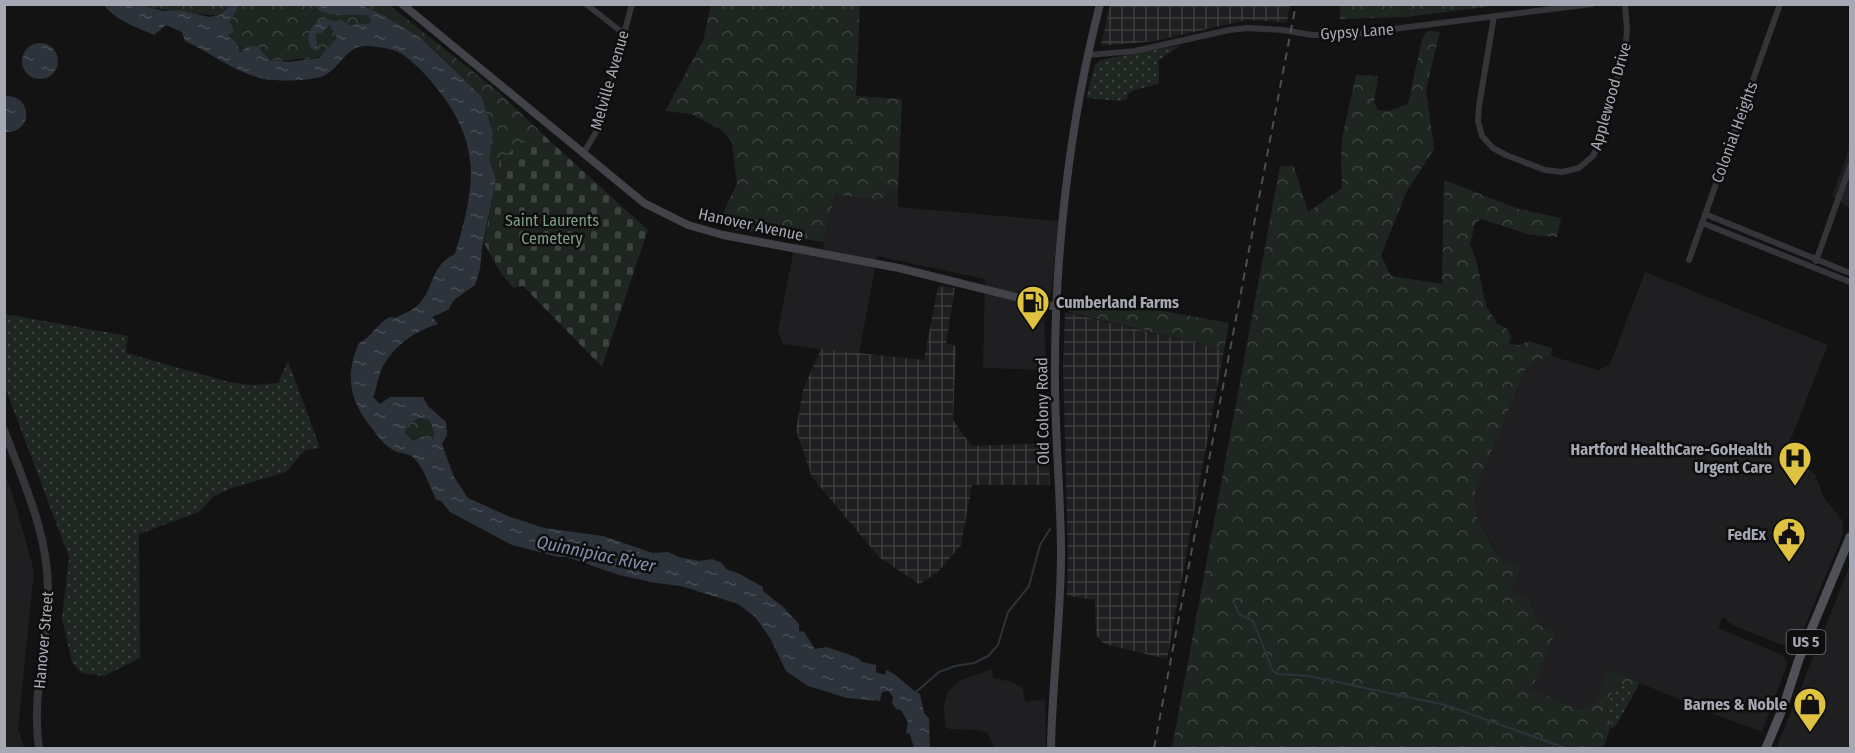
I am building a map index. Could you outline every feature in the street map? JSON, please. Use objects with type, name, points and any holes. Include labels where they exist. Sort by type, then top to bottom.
[{"type":"main road","name":"Hanover Avenue","points":[[402,4],[644,203],[688,225],[735,238],[899,268],[1056,307]]},
{"type":"main road","name":"Old Colony Road","points":[[1051,748],[1061,568],[1061,520],[1055,412],[1056,307],[1070,164],[1088,55],[1100,4]]},
{"type":"main road","name":"US 5","points":[[1766,748],[1799,659],[1851,537]]},
{"type":"street","points":[[586,4],[623,33]]},
{"type":"street","name":"Melville Avenue","points":[[583,154],[599,127],[632,4]]},
{"type":"street","name":"Gypsy Lane","points":[[1088,55],[1135,51],[1229,30],[1248,28],[1345,35],[1592,4]]},
{"type":"street","name":"Applewood Drive","points":[[1494,16],[1478,114],[1482,136],[1493,148],[1506,155],[1545,170],[1562,172],[1579,168],[1593,156],[1600,141],[1625,51],[1627,30],[1625,4]]},
{"type":"street","name":"Colonial Heights","points":[[1689,260],[1780,4]]},
{"type":"street","points":[[1814,267],[1851,166]]},
{"type":"street","points":[[1705,214],[1851,273]]},
{"type":"street","points":[[1702,223],[1851,282]]},
{"type":"street","points":[[1740,238],[1743,230]]},
{"type":"street","name":"Hanover Street","points":[[4,430],[38,521],[47,566],[48,612],[37,705],[39,748]]},
{"type":"shaded area","points":[[1110,4],[1290,5],[1287,22],[1246,20],[1155,41],[1101,46]]},
{"type":"shaded area","points":[[1850,146],[1850,208],[1832,196]]},
{"type":"shaded area","points":[[898,190],[898,207],[1058,221],[1052,289],[1044,314],[1046,370],[983,368],[985,279],[877,256],[859,354],[783,344],[778,331],[795,243],[823,249],[835,194],[880,201],[888,193]]},
{"type":"shaded area","points":[[1645,272],[1828,345],[1782,456],[1806,467],[1816,476],[1824,498],[1843,521],[1843,534],[1799,640],[1789,645],[1779,644],[1735,626],[1723,617],[1718,628],[1782,655],[1788,662],[1762,732],[1609,670],[1594,703],[1580,710],[1532,689],[1540,626],[1529,599],[1510,591],[1499,557],[1476,515],[1475,489],[1526,368],[1538,360],[1551,356],[1599,370],[1610,364]]},
{"type":"shaded area","points":[[938,286],[955,288],[946,343],[956,346],[953,420],[972,446],[1048,443],[1050,485],[972,485],[961,545],[937,573],[919,584],[879,557],[812,477],[796,430],[803,390],[821,349],[924,360]]},
{"type":"shaded area","points":[[1065,312],[1224,350],[1167,659],[1104,644],[1096,635],[1095,600],[1067,596],[1063,366]]},
{"type":"shaded area","points":[[4,473],[13,496],[34,571],[18,729],[24,748],[5,748]]},
{"type":"shaded area","points":[[1850,565],[1850,748],[1776,748],[1818,646]]},
{"type":"shaded area","points":[[992,669],[993,678],[1013,682],[1023,689],[1025,702],[1045,699],[1046,748],[994,748],[988,733],[945,727],[944,704],[948,692],[958,681]]},
{"type":"green space","points":[[1340,4],[1501,5],[1406,17],[1340,19]]},
{"type":"green space","points":[[141,5],[228,5],[227,10],[220,15],[215,15]]},
{"type":"green space","points":[[239,5],[314,5],[325,13],[368,16],[371,21],[368,24],[350,25],[340,19],[336,22],[327,19],[315,23],[315,40],[316,34],[328,26],[332,28],[337,37],[325,53],[311,58],[273,61],[269,60],[258,48],[249,46],[240,54],[237,43],[228,35],[233,32],[230,22]]},
{"type":"green space","points":[[362,5],[389,5],[495,89],[540,131],[500,160],[496,180],[489,160],[493,133],[482,97],[419,37]]},
{"type":"green space","points":[[711,5],[860,5],[856,96],[902,99],[898,190],[888,193],[880,201],[835,194],[824,242],[734,230],[720,219],[737,184],[732,142],[720,129],[691,114],[665,111],[703,41]]},
{"type":"green space","points":[[1427,31],[1440,32],[1426,89],[1434,149],[1407,191],[1381,255],[1391,276],[1442,284],[1444,180],[1519,209],[1561,218],[1557,237],[1531,235],[1481,219],[1475,223],[1470,245],[1477,263],[1486,306],[1497,323],[1507,329],[1512,338],[1508,344],[1519,345],[1529,341],[1552,348],[1551,356],[1538,360],[1526,368],[1475,490],[1476,515],[1499,557],[1520,568],[1511,591],[1529,599],[1540,626],[1556,631],[1532,689],[1580,710],[1594,703],[1609,670],[1640,683],[1636,690],[1620,685],[1613,689],[1607,710],[1611,725],[1602,748],[1172,748],[1280,166],[1294,166],[1308,212],[1342,188],[1343,134],[1356,75],[1378,76],[1374,102],[1378,110],[1389,111],[1408,104],[1422,39]]},
{"type":"green space","points":[[1181,45],[1159,60],[1159,84],[1134,90],[1128,94],[1127,99],[1121,101],[1086,98],[1095,65],[1100,60]]},
{"type":"green space","name":"Saint Laurents Cemetery","points":[[538,130],[648,230],[602,367],[523,286],[513,288],[500,272],[484,243],[500,160]]},
{"type":"green space","points":[[1069,301],[1103,307],[1107,301],[1229,323],[1224,350],[1069,312]]},
{"type":"green space","points":[[5,314],[128,336],[126,353],[229,382],[250,385],[278,383],[288,361],[320,448],[305,450],[286,472],[229,489],[213,497],[199,512],[139,534],[140,658],[104,676],[81,673],[72,662],[62,618],[69,557],[5,387]]},
{"type":"green space","points":[[420,418],[430,420],[434,433],[433,441],[421,436],[413,441],[405,434],[410,423]]},
{"type":"green space","points":[[1620,685],[1636,690],[1615,727],[1610,729],[1607,710],[1613,689]]},
{"type":"water","name":"Quinnipiac River","points":[[104,5],[141,5],[163,11],[179,10],[209,17],[220,15],[228,5],[239,5],[230,22],[234,32],[228,35],[237,43],[240,53],[248,46],[258,47],[269,60],[289,62],[319,58],[337,37],[328,26],[322,33],[316,34],[317,50],[314,51],[310,47],[310,31],[321,20],[328,19],[336,22],[340,19],[350,25],[368,24],[371,21],[368,16],[325,13],[314,5],[362,5],[419,37],[482,97],[493,133],[489,160],[496,180],[475,285],[454,300],[448,310],[432,317],[438,324],[414,335],[393,352],[383,366],[373,397],[380,404],[390,397],[423,397],[428,406],[446,422],[447,435],[442,444],[454,477],[468,498],[508,516],[544,528],[603,536],[653,553],[668,552],[699,561],[712,559],[722,563],[726,569],[763,587],[763,591],[799,624],[799,631],[804,632],[815,649],[827,647],[858,658],[862,662],[876,665],[876,672],[885,675],[886,670],[891,672],[920,694],[924,713],[929,718],[930,748],[914,748],[910,734],[906,733],[908,722],[901,710],[896,709],[892,703],[893,697],[888,691],[882,692],[880,701],[847,698],[808,686],[786,671],[770,638],[755,617],[738,604],[681,586],[619,575],[567,557],[558,557],[512,545],[450,512],[441,501],[436,500],[418,462],[409,455],[389,448],[370,426],[357,406],[351,386],[352,366],[359,343],[385,320],[390,317],[395,318],[415,308],[425,297],[441,264],[455,254],[469,195],[471,171],[464,134],[453,111],[421,70],[403,54],[396,51],[364,46],[352,50],[335,68],[320,77],[299,80],[259,78],[226,64],[185,41],[182,32],[166,25],[154,35],[127,23]],"holes":[[[420,418],[430,420],[434,433],[433,440],[423,437],[413,441],[405,433],[415,420]]]},
{"type":"water","points":[[40,43],[53,48],[58,61],[53,74],[40,79],[27,74],[22,61],[27,48]]},
{"type":"water","points":[[5,96],[14,97],[25,107],[25,121],[14,131],[5,132]]},
{"type":"waterway","points":[[915,693],[939,672],[955,666],[974,663],[988,656],[998,645],[1008,612],[1029,586],[1040,545],[1050,529]]},
{"type":"waterway","points":[[1235,605],[1239,614],[1253,621],[1273,671],[1278,674],[1309,676],[1445,705],[1563,747]]},
{"type":"railway","points":[[1154,748],[1296,4]]},
{"type":"place","name":"Cumberland Farms","points":[[1033,331]]},
{"type":"place","name":"Hartford HealthCare-GoHealth Urgent Care","points":[[1795,487]]},
{"type":"place","name":"FedEx","points":[[1789,563]]},
{"type":"place","name":"Barnes & Noble","points":[[1810,733]]}]
